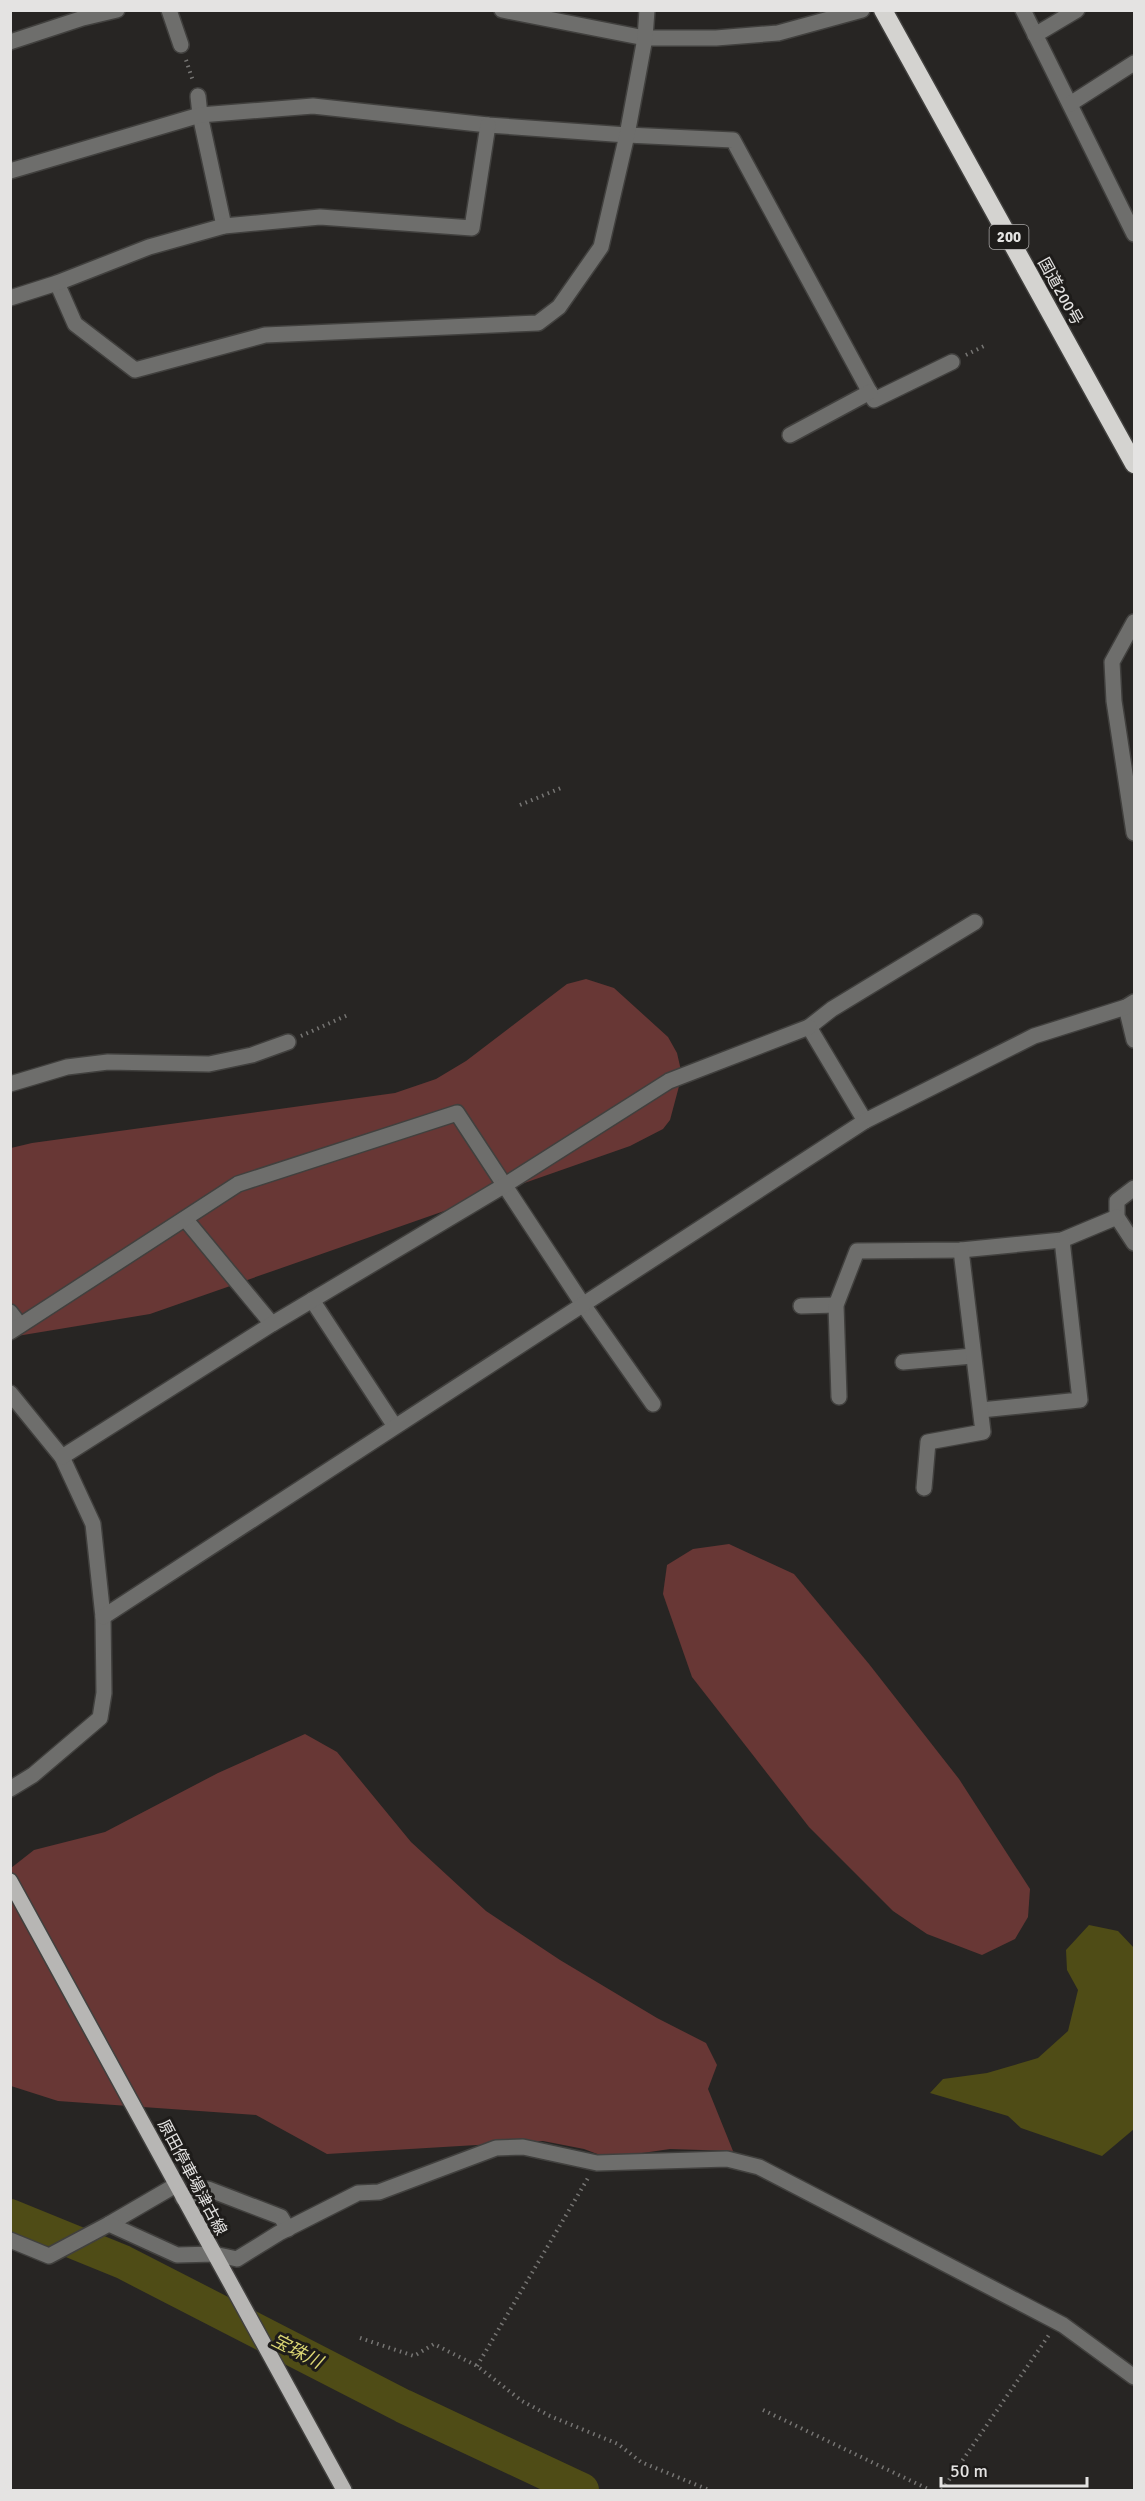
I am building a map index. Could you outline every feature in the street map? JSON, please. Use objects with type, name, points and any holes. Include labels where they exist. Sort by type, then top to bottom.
[{"type":"highway","name":"国道200号","points":[[883,10],[1134,464]]},
{"type":"main road","name":"原田停車場津古線","points":[[10,1881],[344,2490]]},
{"type":"street","points":[[10,42],[83,18],[117,10]]},
{"type":"street","points":[[169,10],[182,45]]},
{"type":"street","points":[[502,10],[645,38],[716,38],[778,33],[862,10]]},
{"type":"street","points":[[57,283],[75,324],[135,370],[265,335],[538,322],[559,307],[601,247],[627,135],[645,38],[647,10]]},
{"type":"street","points":[[1023,10],[1134,234]]},
{"type":"street","points":[[1035,35],[1077,10]]},
{"type":"street","points":[[1071,104],[1134,63]]},
{"type":"street","points":[[198,96],[224,226]]},
{"type":"street","points":[[10,171],[200,115],[313,106],[488,125],[734,140],[874,400],[952,362]]},
{"type":"street","points":[[10,298],[57,283],[149,247],[224,226],[320,217],[472,228],[488,125]]},
{"type":"street","points":[[790,435],[870,392]]},
{"type":"street","points":[[1134,622],[1112,662],[1114,701],[1129,771],[1134,833]]},
{"type":"street","points":[[62,1457],[272,1324],[505,1185],[669,1081],[809,1028],[832,1009],[975,922]]},
{"type":"street","points":[[103,1617],[394,1425],[865,1121],[1034,1036],[1130,1005],[1134,1040]]},
{"type":"street","points":[[809,1028],[865,1121]]},
{"type":"street","points":[[10,1084],[67,1067],[108,1062],[208,1064],[252,1055],[288,1042]]},
{"type":"street","points":[[10,1312],[15,1328],[186,1220],[238,1184],[457,1113],[582,1303],[653,1404]]},
{"type":"street","points":[[1134,1188],[1117,1200],[1117,1217],[1134,1243]]},
{"type":"street","points":[[839,1396],[836,1305],[857,1251],[961,1250],[1062,1240],[1117,1217]]},
{"type":"street","points":[[186,1220],[272,1324]]},
{"type":"street","points":[[981,1410],[1080,1400],[1062,1240]]},
{"type":"street","points":[[924,1488],[928,1442],[983,1432],[961,1250]]},
{"type":"street","points":[[312,1300],[394,1425]]},
{"type":"street","points":[[801,1306],[836,1305]]},
{"type":"street","points":[[903,1362],[973,1356]]},
{"type":"street","points":[[10,1393],[62,1457],[93,1524],[103,1617],[104,1693],[100,1718],[33,1776],[10,1789]]},
{"type":"street","points":[[103,2228],[177,2255],[217,2261],[237,2259],[288,2229],[358,2193],[379,2192],[496,2148],[523,2147],[597,2163],[727,2159],[759,2168],[1058,2322],[1134,2377]]},
{"type":"street","points":[[10,2240],[50,2256],[180,2191],[208,2189],[281,2217],[288,2229]]},
{"type":"path","points":[[182,45],[198,96]]},
{"type":"path","points":[[952,362],[986,345]]},
{"type":"path","points":[[520,805],[561,788]]},
{"type":"path","points":[[288,1042],[350,1014]]},
{"type":"path","points":[[477,2366],[597,2163]]},
{"type":"path","points":[[942,2490],[1058,2322]]},
{"type":"path","points":[[360,2338],[414,2356],[434,2344],[477,2366],[522,2401],[550,2416],[618,2444],[641,2462],[708,2490]]},
{"type":"path","points":[[763,2410],[930,2490]]},
{"type":"shaded area","points":[[586,979],[614,988],[668,1037],[677,1053],[682,1075],[670,1120],[663,1129],[630,1146],[150,1314],[11,1337],[11,1148],[32,1143],[395,1093],[436,1079],[466,1061],[567,984]]},
{"type":"shaded area","points":[[729,1544],[794,1574],[869,1664],[959,1779],[1030,1889],[1028,1917],[1015,1939],[982,1955],[927,1934],[893,1911],[809,1827],[692,1677],[663,1594],[667,1565],[693,1549]]},
{"type":"shaded area","points":[[305,1734],[337,1752],[411,1842],[486,1911],[560,1960],[657,2018],[706,2043],[717,2065],[708,2089],[733,2151],[670,2149],[608,2158],[584,2149],[543,2141],[327,2154],[256,2115],[58,2101],[11,2086],[11,1868],[34,1850],[105,1832],[218,1773]]},
{"type":"shaded area","points":[[1089,1925],[1118,1931],[1134,1948],[1134,2129],[1102,2156],[1021,2128],[1008,2116],[930,2093],[943,2079],[987,2073],[1038,2058],[1068,2031],[1078,1990],[1067,1970],[1066,1950]]},
{"type":"waterway","name":"宝珠川","points":[[10,2216],[123,2262],[403,2406],[582,2490]]}]
